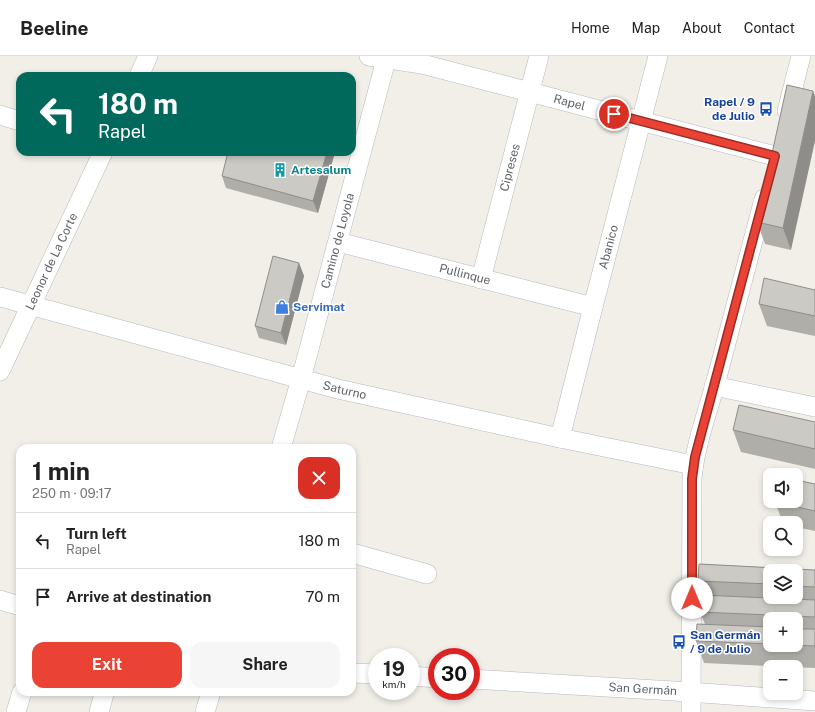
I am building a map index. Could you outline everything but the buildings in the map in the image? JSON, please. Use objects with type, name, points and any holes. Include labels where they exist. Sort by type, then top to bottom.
[{"type":"street","points":[[141,72],[148,56]]},
{"type":"street","name":"Cipreses","points":[[481,279],[539,56]]},
{"type":"street","name":"Abanico","points":[[560,438],[658,56]]},
{"type":"street","points":[[691,712],[693,465],[801,56]]},
{"type":"street","name":"Rapel","points":[[381,57],[422,64],[642,121],[779,140]]},
{"type":"street","name":"Camino de Loyola","points":[[282,444],[338,242],[381,57]]},
{"type":"street","points":[[0,115],[16,120]]},
{"type":"street","name":"Leonor de La Corte","points":[[0,371],[101,156]]},
{"type":"street","name":"Pullinque","points":[[338,242],[593,307]]},
{"type":"street","name":"Saturno","points":[[0,296],[31,306],[338,389],[560,438],[693,465]]},
{"type":"street","points":[[714,386],[815,407]]},
{"type":"street","points":[[356,554],[427,574]]},
{"type":"street","points":[[0,600],[16,605]]},
{"type":"street","points":[[356,673],[368,674]]},
{"type":"street","name":"San Germán","points":[[480,680],[815,701]]},
{"type":"street","points":[[16,712],[21,696]]},
{"type":"street","points":[[205,712],[210,696]]},
{"type":"place","name":"Rapel / 9 de Julio","points":[[766,109]]},
{"type":"place","name":"Artesalum","points":[[280,170]]},
{"type":"place","name":"Servimat","points":[[282,307]]},
{"type":"place","name":"San Germán / 9 de Julio","points":[[679,642]]},
{"type":"route","points":[[614,114],[775,156],[696,449],[692,479],[692,598]]}]
